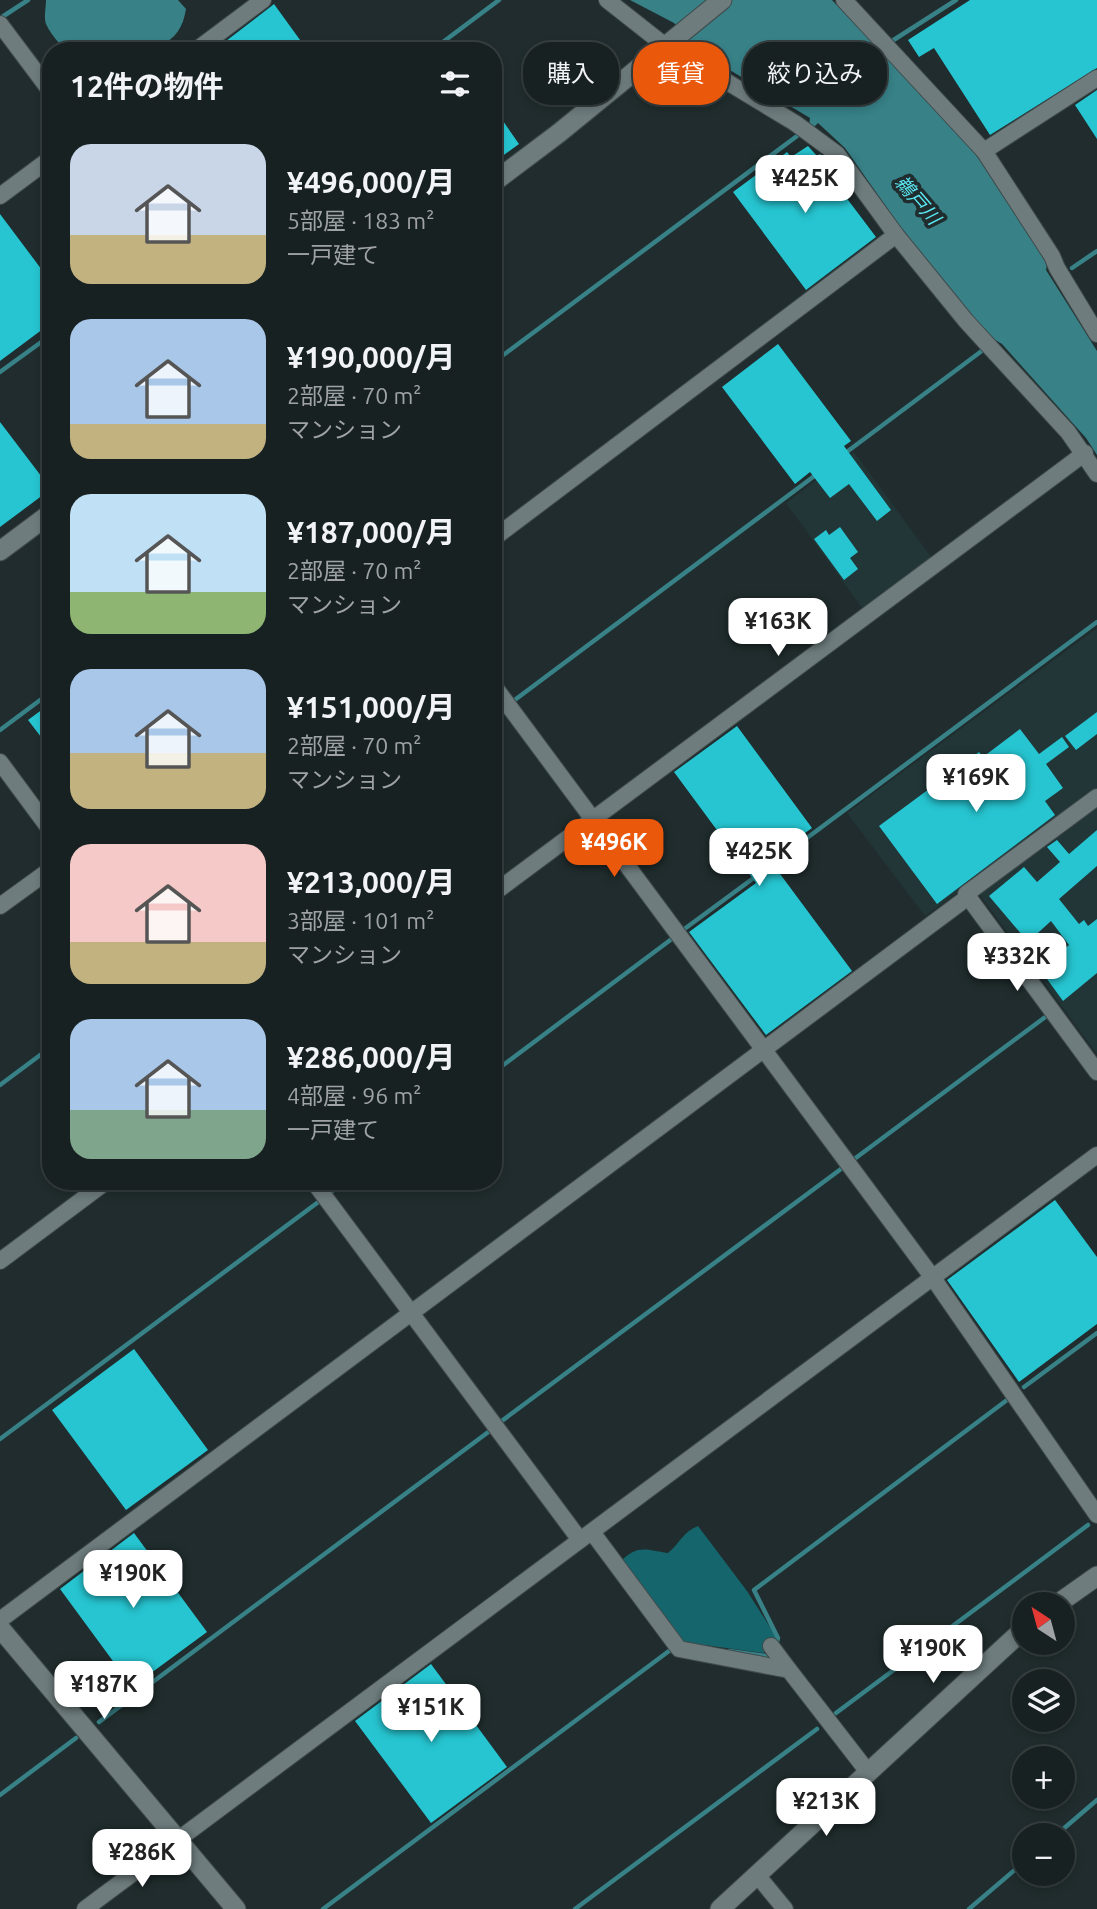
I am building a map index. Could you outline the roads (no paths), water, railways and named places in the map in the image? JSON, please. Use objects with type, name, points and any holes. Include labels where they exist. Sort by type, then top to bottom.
[{"type":"street","points":[[207,42],[262,0]]},
{"type":"street","points":[[607,0],[671,42],[722,0]]},
{"type":"street","points":[[844,0],[984,151],[1052,256],[1097,334]]},
{"type":"street","points":[[0,24],[42,80]]},
{"type":"street","points":[[502,176],[633,72]]},
{"type":"street","points":[[984,151],[1097,78]]},
{"type":"street","points":[[729,83],[837,154],[896,236],[966,321],[1011,367],[1084,453],[1097,474]]},
{"type":"street","points":[[0,196],[42,165]]},
{"type":"street","points":[[502,532],[896,236]]},
{"type":"street","points":[[502,887],[1084,453]]},
{"type":"street","points":[[0,551],[42,520]]},
{"type":"street","points":[[502,697],[933,1278],[1097,1515]]},
{"type":"street","points":[[0,762],[42,819]]},
{"type":"street","points":[[1097,797],[966,894],[1097,1072]]},
{"type":"street","points":[[0,906],[42,876]]},
{"type":"street","points":[[0,1620],[410,1311],[968,897]]},
{"type":"street","points":[[85,1909],[1097,1155]]},
{"type":"street","points":[[0,1261],[95,1190]]},
{"type":"street","points":[[320,1190],[410,1311],[586,1536],[679,1649],[789,1670]]},
{"type":"street","points":[[1074,1592],[1097,1576]]},
{"type":"street","points":[[0,1628],[236,1909]]},
{"type":"street","points":[[720,1909],[1012,1640]]},
{"type":"street","points":[[771,1646],[868,1772]]},
{"type":"street","points":[[757,1875],[785,1909]]},
{"type":"water","points":[[46,0],[178,0],[186,9],[182,24],[166,42],[58,42],[45,21]]},
{"type":"water","points":[[630,0],[832,0],[872,42],[743,42],[743,78],[729,70],[729,42],[690,42],[674,23]]},
{"type":"water","name":"鵜戸川","points":[[887,58],[973,148],[1048,259],[1046,270],[1097,351],[1097,455],[1086,438],[1002,344],[987,335],[913,245],[845,148],[818,123],[813,128],[809,126],[810,118],[788,105],[887,105]]},
{"type":"waterway","points":[[2,17],[28,0]]},
{"type":"waterway","points":[[443,42],[499,0]]},
{"type":"waterway","points":[[892,41],[956,0]]},
{"type":"waterway","points":[[502,356],[797,136]]},
{"type":"waterway","points":[[1072,268],[1097,251]]},
{"type":"waterway","points":[[0,372],[42,342]]},
{"type":"waterway","points":[[844,454],[983,350]]},
{"type":"waterway","points":[[512,702],[817,474]]},
{"type":"waterway","points":[[768,867],[1097,622]]},
{"type":"waterway","points":[[0,730],[42,699]]},
{"type":"waterway","points":[[683,930],[755,877]]},
{"type":"waterway","points":[[502,1066],[673,938]]},
{"type":"waterway","points":[[853,1160],[1048,1015]]},
{"type":"waterway","points":[[0,1085],[42,1054]]},
{"type":"waterway","points":[[499,1423],[845,1166]]},
{"type":"waterway","points":[[328,1194],[334,1190]]},
{"type":"waterway","points":[[0,1439],[317,1203]]},
{"type":"waterway","points":[[1024,1387],[1097,1333]]},
{"type":"waterway","points":[[777,1642],[778,1638],[754,1590],[1007,1400]]},
{"type":"waterway","points":[[99,1722],[491,1430]]},
{"type":"waterway","points":[[836,1713],[1088,1525]]},
{"type":"waterway","points":[[323,1909],[669,1651]]},
{"type":"waterway","points":[[729,1651],[766,1656]]},
{"type":"waterway","points":[[575,1909],[817,1729]]},
{"type":"waterway","points":[[0,1795],[76,1738]]},
{"type":"waterway","points":[[1070,1823],[1097,1800]]},
{"type":"waterway","points":[[969,1909],[1012,1872]]}]
